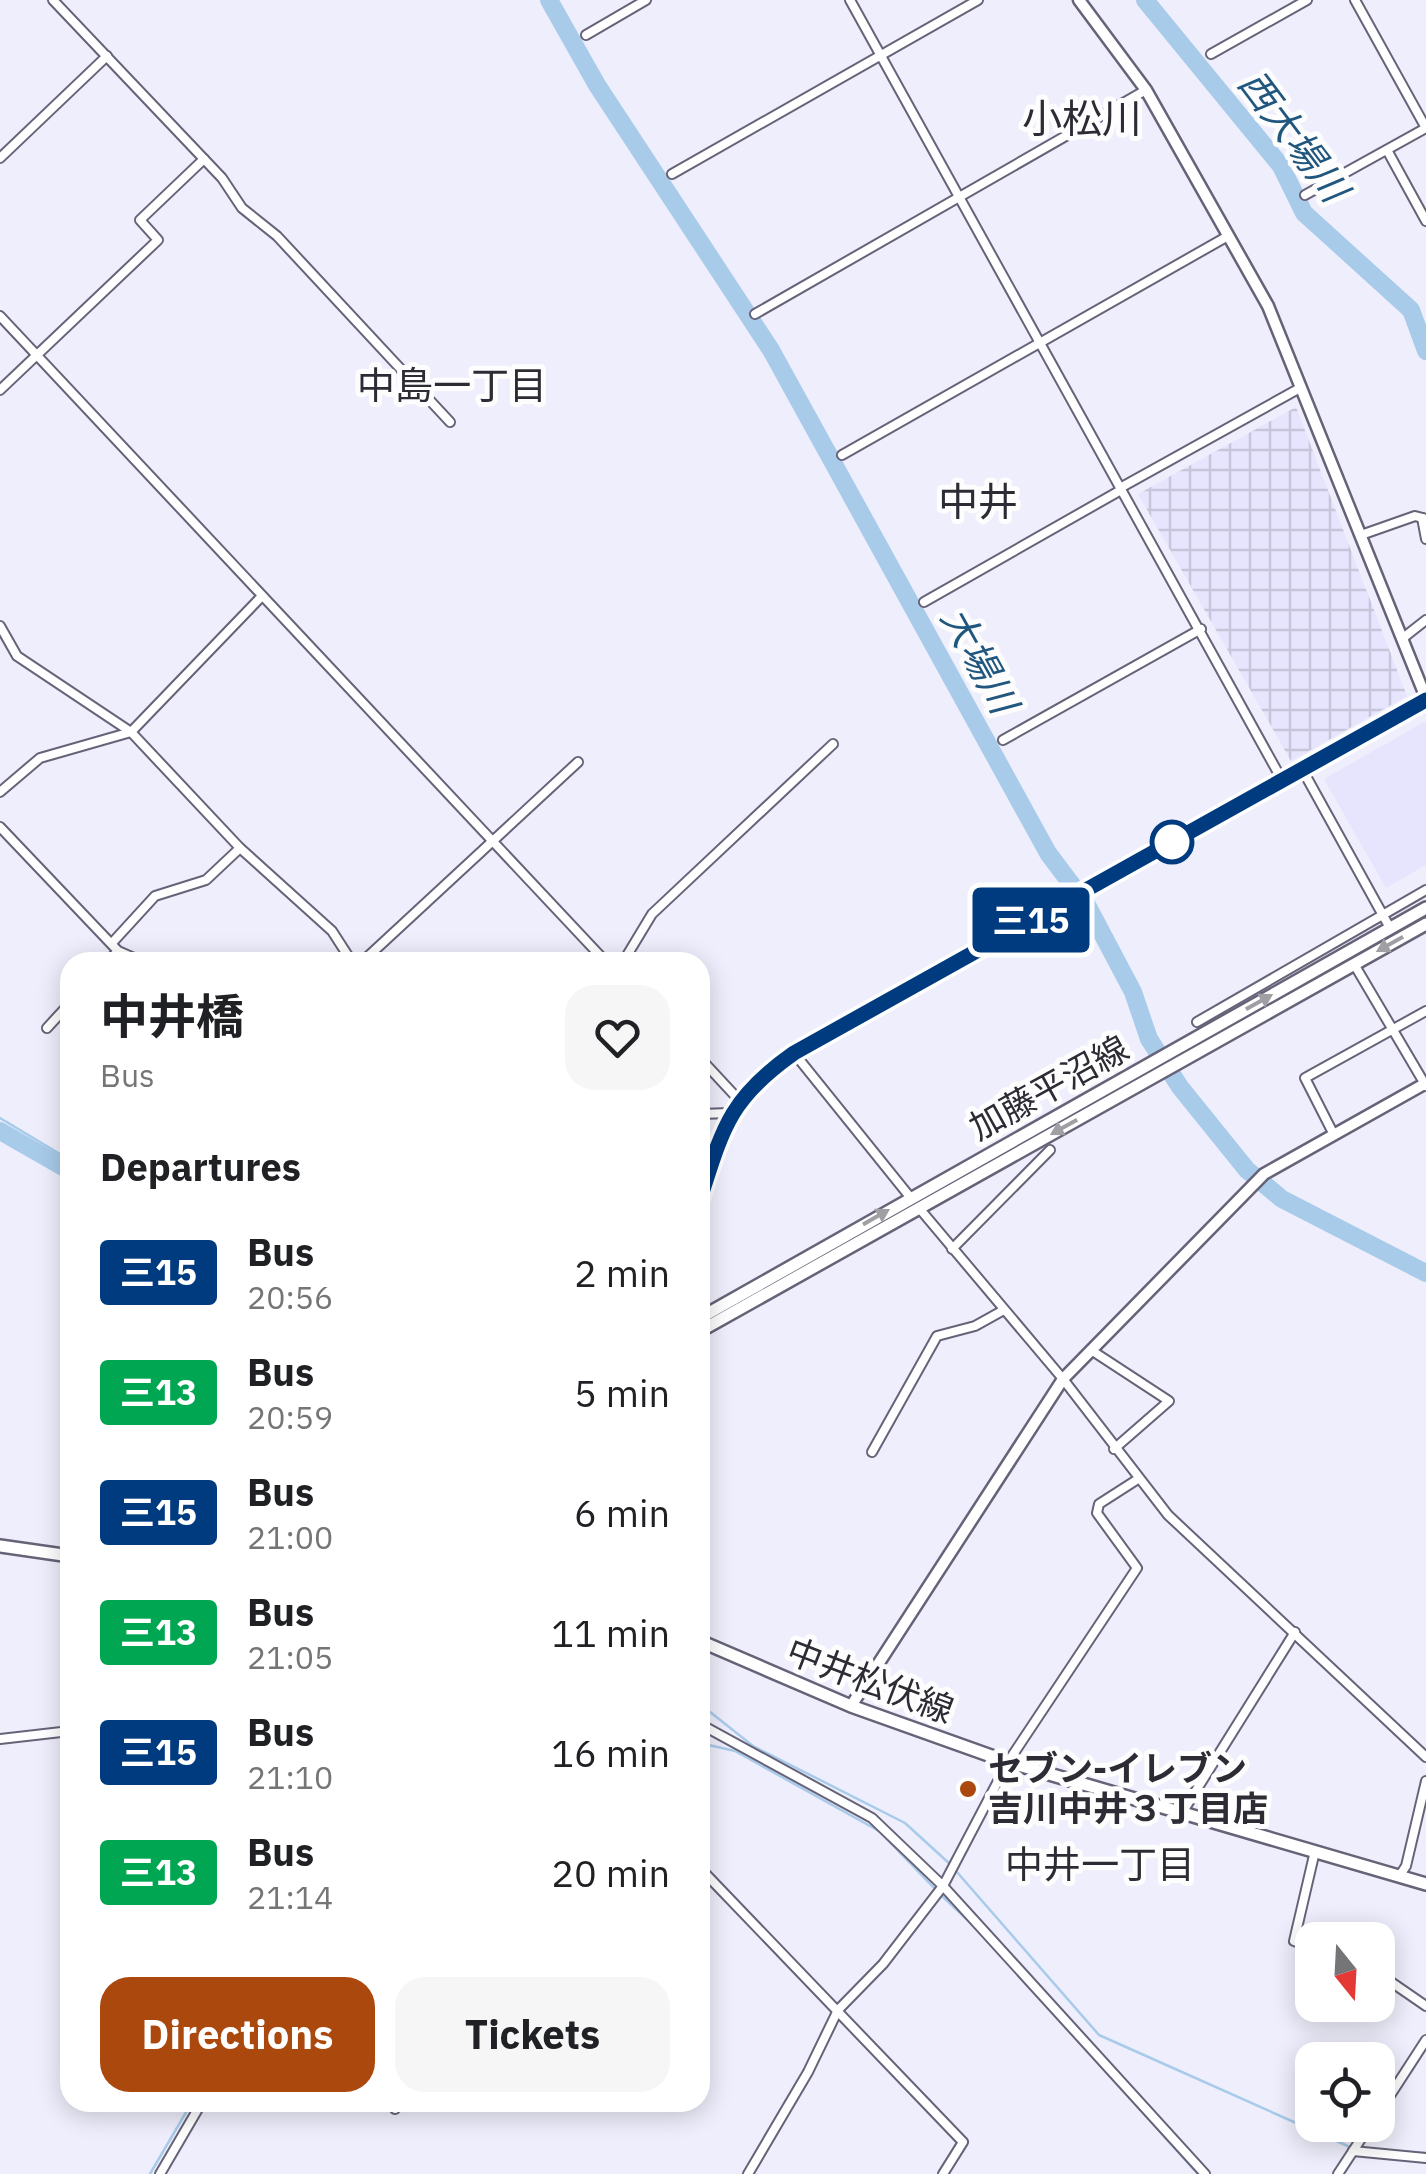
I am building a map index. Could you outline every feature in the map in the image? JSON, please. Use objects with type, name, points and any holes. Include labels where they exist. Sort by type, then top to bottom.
[{"type":"main road","name":"加藤平沼線","points":[[710,1319],[1146,1073],[1174,1049],[1426,908]]},
{"type":"main road","name":"加藤平沼線","points":[[1146,1073],[1180,1062],[1426,924]]},
{"type":"main road","points":[[0,1546],[60,1555]]},
{"type":"main road","name":"中井松伏線","points":[[710,1646],[851,1706],[1008,1762],[1426,1884]]},
{"type":"street","points":[[53,0],[204,159],[242,208],[277,236],[450,422]]},
{"type":"street","points":[[586,34],[646,0]]},
{"type":"street","points":[[850,0],[1282,780]]},
{"type":"street","points":[[672,174],[978,0]]},
{"type":"street","points":[[710,1170],[730,1113],[739,1100],[794,1053],[1426,699],[1268,306],[1146,90],[1079,0]]},
{"type":"street","points":[[1211,54],[1307,0]]},
{"type":"street","points":[[1305,194],[1426,128],[1355,0]]},
{"type":"street","points":[[0,158],[107,56]]},
{"type":"street","points":[[755,314],[1146,90]]},
{"type":"street","points":[[1386,150],[1426,222]]},
{"type":"street","points":[[0,390],[158,240],[140,220],[204,159]]},
{"type":"street","points":[[1415,203],[1426,196]]},
{"type":"street","points":[[842,456],[1228,236]]},
{"type":"street","points":[[0,316],[597,952]]},
{"type":"street","points":[[924,602],[1300,388]]},
{"type":"street","points":[[1360,534],[1415,516],[1424,519],[1426,539]]},
{"type":"street","points":[[0,792],[40,758],[131,732],[262,596]]},
{"type":"street","points":[[1403,638],[1426,620]]},
{"type":"street","points":[[0,626],[17,656],[131,732],[240,848],[332,931],[346,952]]},
{"type":"street","points":[[1003,740],[1201,629]]},
{"type":"street","points":[[629,952],[652,914],[833,744]]},
{"type":"street","points":[[373,952],[578,762]]},
{"type":"street","points":[[1302,770],[1390,928]]},
{"type":"street","points":[[0,827],[115,947],[124,952]]},
{"type":"street","points":[[112,952],[155,896],[206,880],[240,848]]},
{"type":"street","points":[[1196,1022],[1426,890]]},
{"type":"street","points":[[851,1706],[1062,1380],[1264,1174],[1425,1085],[1354,964]]},
{"type":"street","points":[[1334,1133],[1305,1078],[1426,1011]]},
{"type":"street","points":[[46,1028],[60,1013]]},
{"type":"street","points":[[794,1053],[1168,1515],[1426,1757]]},
{"type":"street","points":[[710,1069],[739,1100]]},
{"type":"street","points":[[710,1114],[730,1113]]},
{"type":"street","points":[[952,1249],[1050,1150]]},
{"type":"street","points":[[872,1452],[937,1336],[975,1326],[1002,1311]]},
{"type":"street","points":[[1091,1350],[1169,1401],[1114,1449]]},
{"type":"street","points":[[748,2174],[808,2072],[838,2010],[883,1964],[942,1886],[1008,1762],[1137,1568],[1097,1513],[1099,1504],[1138,1479]]},
{"type":"street","points":[[1182,1813],[1294,1632]]},
{"type":"street","points":[[710,1729],[872,1818],[942,1886],[1205,2174]]},
{"type":"street","points":[[0,1739],[60,1731]]},
{"type":"street","points":[[1400,1875],[1406,1866],[1426,1781]]},
{"type":"street","points":[[1298,1922],[1314,1851]]},
{"type":"street","points":[[710,1878],[962,2142],[942,2174]]},
{"type":"street","points":[[1395,1985],[1426,2006]]},
{"type":"street","points":[[1395,2088],[1426,2040]]},
{"type":"street","points":[[160,2174],[196,2112]]},
{"type":"street","points":[[1338,2174],[1359,2142]]},
{"type":"street","points":[[1353,2151],[1426,2158]]},
{"type":"shaded area","points":[[1296,407],[1407,696],[1291,761],[1138,494]]},
{"type":"shaded area","points":[[1426,721],[1426,865],[1386,888],[1324,779]]},
{"type":"waterway","name":"大場川","points":[[549,0],[597,85],[771,350],[1048,853],[1087,905],[1133,992],[1149,1039],[1180,1087],[1247,1170],[1282,1199],[1426,1273]]},
{"type":"waterway","name":"西大場川","points":[[1145,0],[1281,166],[1304,213],[1411,310],[1426,351]]},
{"type":"waterway","points":[[0,1118],[60,1154]]},
{"type":"waterway","points":[[0,1131],[60,1165]]},
{"type":"waterway","points":[[710,1712],[753,1746],[905,1823],[951,1865]]},
{"type":"waterway","points":[[710,1745],[735,1751],[879,1831],[936,1890]]},
{"type":"waterway","points":[[956,1871],[1099,2035],[1350,2147]]},
{"type":"waterway","points":[[942,1896],[976,1928]]},
{"type":"waterway","points":[[1082,2045],[1198,2174]]},
{"type":"waterway","points":[[150,2174],[186,2112]]},
{"type":"waterway","points":[[1368,2149],[1426,2153]]},
{"type":"bus line","name":"三15","points":[[710,1168],[730,1113],[739,1100],[762,1076],[794,1053],[1426,700]]},
{"type":"place","name":"セブン-イレブン 吉川中井３丁目店","points":[[968,1789]]},
{"type":"district","name":"小松川","points":[[1082,119]]},
{"type":"district","name":"中島一丁目","points":[[452,386]]},
{"type":"district","name":"中井","points":[[978,502]]},
{"type":"district","name":"中井一丁目","points":[[1100,1865]]}]
